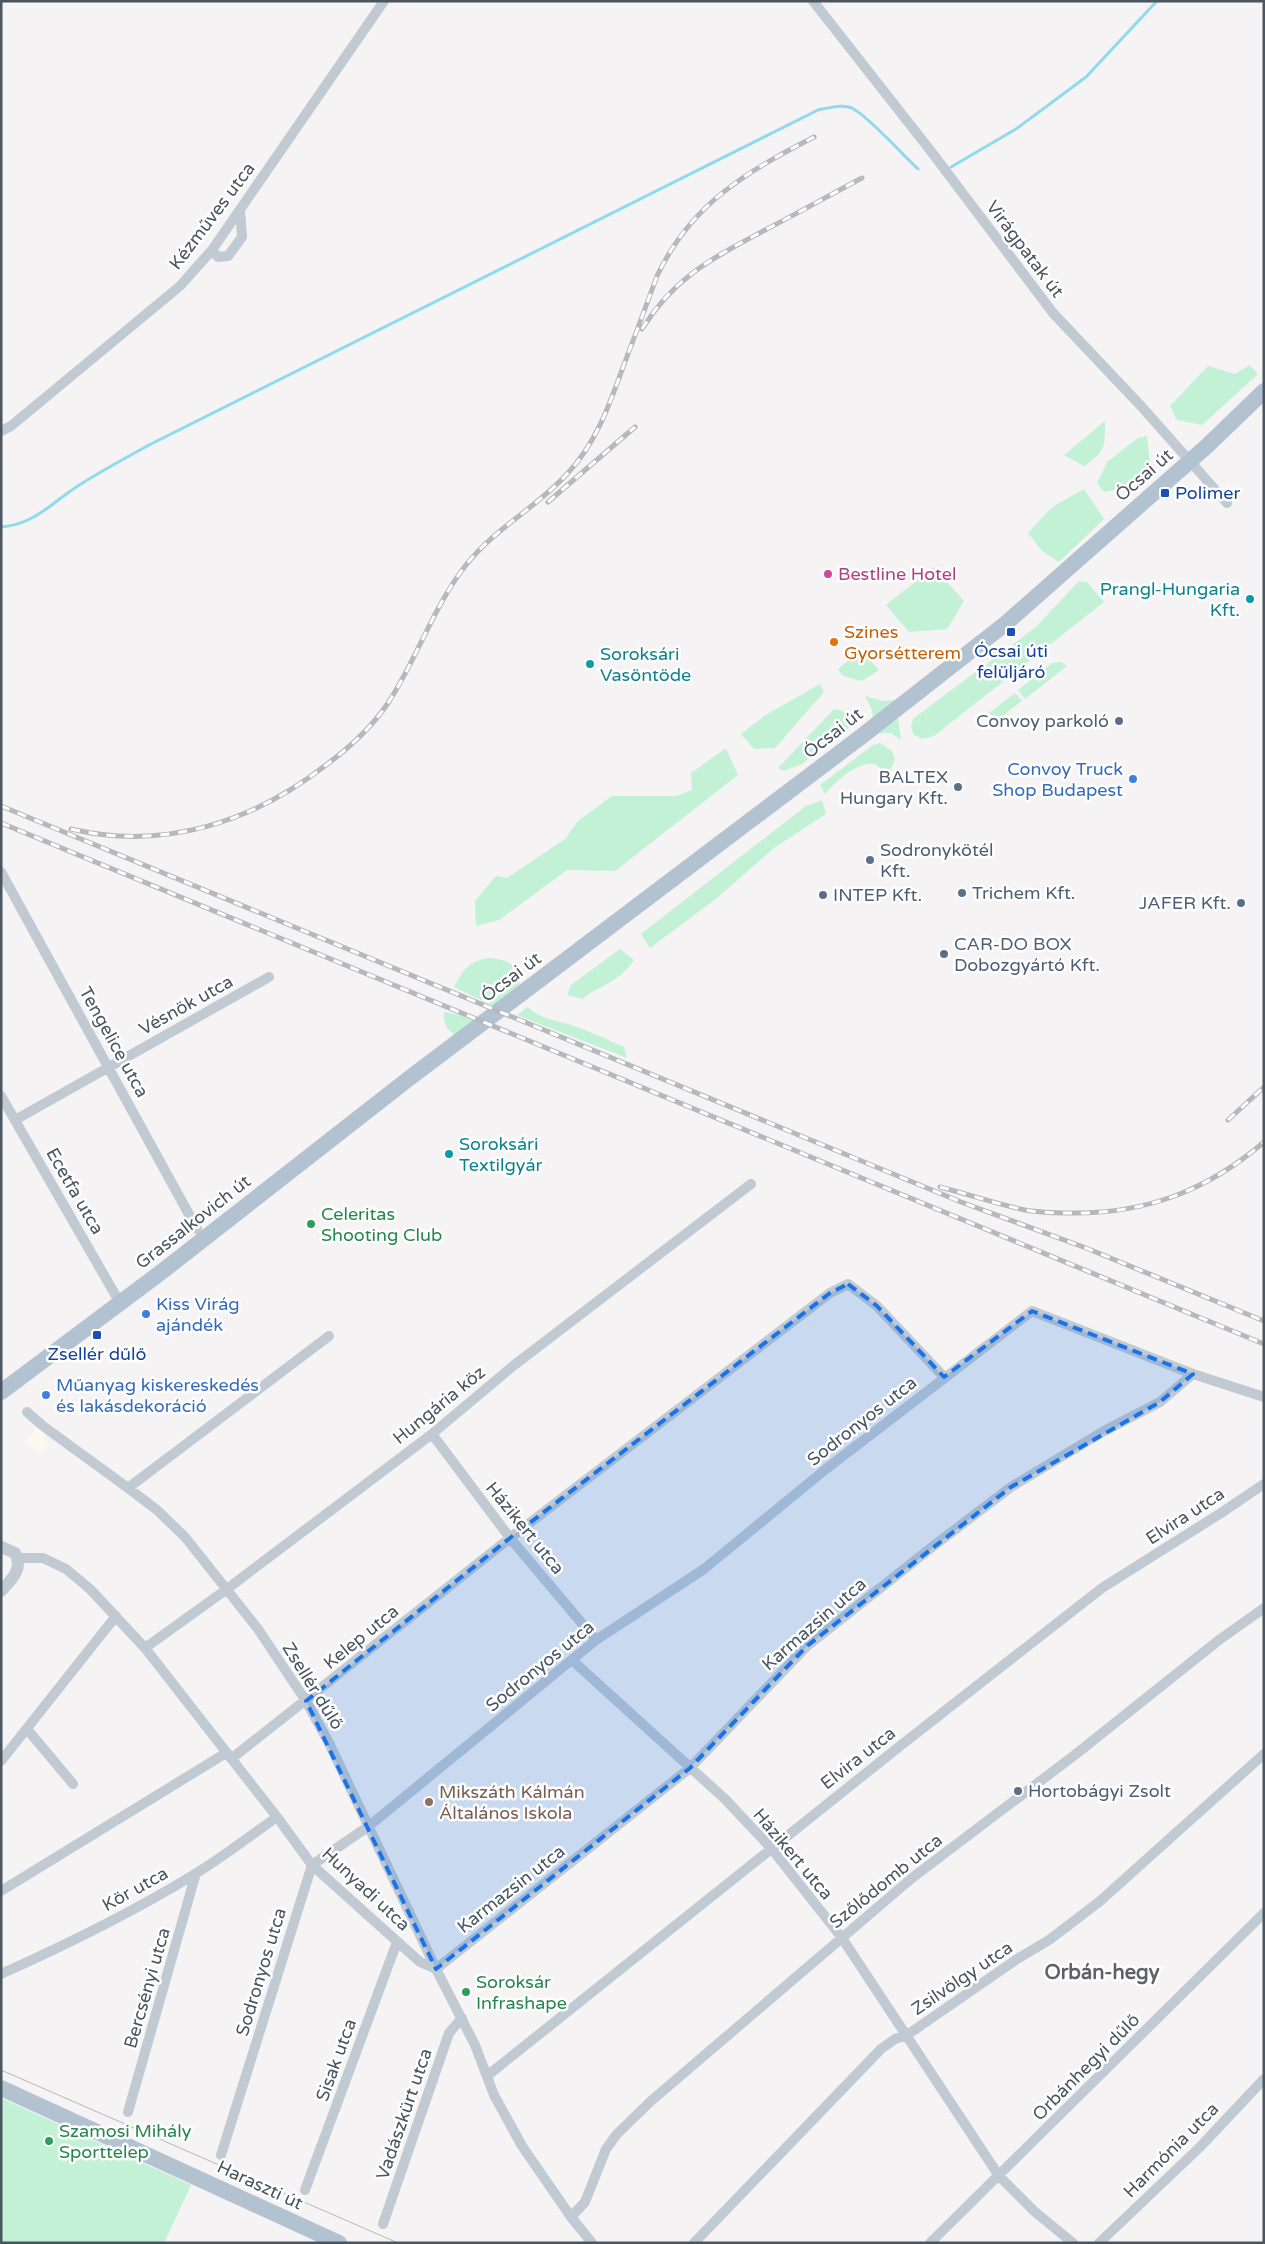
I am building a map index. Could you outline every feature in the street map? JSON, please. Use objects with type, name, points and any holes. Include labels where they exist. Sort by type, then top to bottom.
[{"type":"main road","name":"Ócsai út","points":[[407,1080],[862,736],[1005,624],[1190,461],[1264,392]]},
{"type":"main road","name":"Grassalkovich út","points":[[1,1392],[120,1303],[407,1080]]},
{"type":"main road","name":"Haraszti út","points":[[1,2088],[339,2243]]},
{"type":"street","name":"Kézműves utca","points":[[1,431],[11,426],[180,286],[212,250],[384,1]]},
{"type":"street","name":"Virágpatak út","points":[[813,1],[930,150],[1053,313],[1141,406],[1227,503]]},
{"type":"street","points":[[212,250],[218,257],[228,256],[242,237],[240,210]]},
{"type":"street","name":"Tengelice utca","points":[[1,872],[198,1229]]},
{"type":"street","name":"Vésnök utca","points":[[15,1120],[269,977]]},
{"type":"street","name":"Ecetfa utca","points":[[1,1096],[120,1303]]},
{"type":"street","name":"Hungária köz","points":[[145,1648],[227,1589],[432,1434],[513,1366],[751,1184]]},
{"type":"street","name":"Kelep utca","points":[[1,1891],[228,1756],[306,1701],[510,1538],[658,1427],[830,1293],[848,1284],[877,1306],[944,1377]]},
{"type":"street","name":"Sodronyos utca","points":[[221,2155],[312,1865],[369,1826],[573,1661],[596,1640],[704,1569],[944,1377],[1032,1311],[1193,1374]]},
{"type":"street","points":[[128,1488],[329,1336]]},
{"type":"street","points":[[1193,1374],[1264,1397]]},
{"type":"street","name":"Karmazsin utca","points":[[436,1969],[690,1768],[801,1652],[936,1544],[1011,1487],[1104,1431],[1160,1402],[1175,1392],[1193,1374]]},
{"type":"street","name":"Zsellér dűlő","points":[[27,1412],[43,1426],[157,1510],[185,1537],[258,1629],[306,1701],[369,1826],[436,1969]]},
{"type":"street","name":"Házikert utca","points":[[432,1434],[510,1538],[596,1640]]},
{"type":"street","name":"Elvira utca","points":[[487,2076],[771,1848],[1102,1588],[1264,1484]]},
{"type":"street","points":[[1,1547],[15,1553],[18,1558],[19,1567],[15,1576],[1,1592]]},
{"type":"street","name":"Hunyadi utca","points":[[18,1558],[43,1558],[66,1569],[90,1589],[145,1648],[277,1817],[312,1865],[420,1962],[436,1969]]},
{"type":"street","name":"Szőlődomb utca","points":[[571,2217],[585,2202],[606,2150],[617,2134],[658,2095],[912,1878],[1264,1608]]},
{"type":"street","points":[[1,1761],[116,1616]]},
{"type":"street","name":"Házikert utca","points":[[573,1661],[725,1800],[771,1848],[842,1938],[999,2176],[1034,2211],[1073,2243]]},
{"type":"street","points":[[27,1729],[73,1784]]},
{"type":"street","name":"Zsilvölgy utca","points":[[694,2243],[881,2049],[895,2039],[907,2035],[1017,1959],[1050,1940],[1099,1902],[1264,1754]]},
{"type":"street","name":"Kör utca","points":[[1,1974],[115,1920],[196,1874],[277,1817]]},
{"type":"street","name":"Bercsényi utca","points":[[128,2112],[196,1874]]},
{"type":"street","name":"Orbánhegyi dűlő","points":[[930,2243],[1264,1913]]},
{"type":"street","name":"Sisak utca","points":[[305,2190],[397,1942]]},
{"type":"street","points":[[436,1969],[462,2018],[494,2095],[522,2146],[571,2217],[592,2243]]},
{"type":"street","name":"Vadászkürt utca","points":[[383,2224],[449,2033],[462,2018]]},
{"type":"street","name":"Harmónia utca","points":[[1100,2243],[1200,2147],[1264,2079]]},
{"type":"highlighted area","points":[[848,1284],[877,1306],[944,1377],[1032,1311],[1193,1374],[1160,1402],[1011,1487],[807,1646],[690,1768],[436,1969],[306,1701],[510,1538],[830,1293]]},
{"type":"shaded area","points":[[38,1427],[46,1434],[43,1439],[49,1444],[39,1454],[25,1441]]},
{"type":"green space","points":[[1250,365],[1258,374],[1202,425],[1177,420],[1170,406],[1208,366],[1235,374]]},
{"type":"green space","points":[[1105,421],[1103,447],[1091,461],[1084,466],[1064,455]]},
{"type":"green space","points":[[1147,436],[1150,463],[1124,488],[1104,492],[1097,483],[1107,462],[1138,438]]},
{"type":"green space","points":[[1084,489],[1104,519],[1059,562],[1042,551],[1028,533],[1052,507]]},
{"type":"green space","points":[[934,567],[964,601],[947,629],[909,632],[886,605]]},
{"type":"green space","points":[[1079,581],[1087,582],[1104,602],[934,736],[922,739],[913,734],[911,725],[914,718],[1036,627]]},
{"type":"green space","points":[[861,650],[879,670],[862,681],[843,676],[838,669]]},
{"type":"green space","points":[[1061,662],[1067,666],[1025,699],[1018,690],[1052,663]]},
{"type":"green space","points":[[820,684],[824,692],[775,748],[754,749],[741,734],[764,716]]},
{"type":"green space","points":[[1015,693],[1022,701],[997,720],[989,713]]},
{"type":"green space","points":[[865,696],[883,701],[896,700],[873,720],[872,710]]},
{"type":"green space","points":[[834,709],[853,714],[853,725],[802,764],[784,771],[778,768]]},
{"type":"green space","points":[[898,718],[901,740],[891,733],[879,733]]},
{"type":"green space","points":[[880,743],[892,751],[895,759],[890,771],[884,771],[875,764],[861,766],[847,773],[825,794],[820,785],[873,745]]},
{"type":"green space","points":[[726,748],[738,775],[615,871],[567,870],[499,920],[476,926],[475,901],[496,876],[507,878],[565,839],[578,821],[612,796],[676,796],[692,790],[691,773]]},
{"type":"green space","points":[[822,800],[826,814],[774,848],[717,898],[650,948],[641,934],[806,806]]},
{"type":"green space","points":[[620,949],[634,960],[621,974],[582,999],[567,995],[571,985]]},
{"type":"green space","points":[[490,958],[508,962],[512,965],[520,986],[494,1006],[454,987],[461,975],[471,964]]},
{"type":"green space","points":[[528,1007],[541,1016],[582,1029],[624,1047],[627,1058],[517,1015]]},
{"type":"green space","points":[[444,1012],[463,1016],[475,1022],[456,1035],[446,1025]]},
{"type":"green space","name":"Szamosi Mihály Sporttelep","points":[[1,2098],[191,2185],[164,2243],[1,2243]]},
{"type":"waterway","points":[[951,167],[1016,129],[1086,77],[1157,1]]},
{"type":"waterway","points":[[1,527],[24,522],[34,517],[89,479],[151,444],[818,110],[839,106],[852,108],[859,112],[918,169]]},
{"type":"tram line","points":[[1,2070],[398,2243]]},
{"type":"railway","points":[[71,829],[106,835],[140,836],[206,827],[238,816],[298,785],[352,744],[388,703],[408,669],[444,598],[466,565],[489,540],[555,486],[586,450],[607,410],[657,276],[686,229],[704,210],[743,177],[814,137]]},
{"type":"railway","points":[[642,329],[668,295],[696,270],[728,250],[862,178]]},
{"type":"railway","points":[[548,502],[635,427]]},
{"type":"railway","points":[[1,806],[961,1202],[1086,1248],[1264,1321]]},
{"type":"railway","points":[[1,823],[1264,1344]]},
{"type":"railway","points":[[1228,1120],[1264,1087]]},
{"type":"railway","points":[[940,1187],[1003,1205],[1037,1212],[1075,1213],[1127,1209],[1176,1196],[1199,1186],[1243,1159],[1264,1142]]},
{"type":"place","name":"Polimer","points":[[1165,493]]},
{"type":"place","name":"Bestline Hotel","points":[[828,574]]},
{"type":"place","name":"Prangl-Hungaria Kft.","points":[[1250,599]]},
{"type":"place","name":"Ócsai úti felüljáró","points":[[1011,632]]},
{"type":"place","name":"Szines Gyorsétterem","points":[[834,642]]},
{"type":"place","name":"Soroksári Vasöntöde","points":[[590,664]]},
{"type":"place","name":"Convoy parkoló","points":[[1119,721]]},
{"type":"place","name":"Convoy Truck Shop Budapest","points":[[1133,779]]},
{"type":"place","name":"BALTEX Hungary Kft.","points":[[958,787]]},
{"type":"place","name":"Sodronykötél Kft.","points":[[870,860]]},
{"type":"place","name":"Trichem Kft.","points":[[962,893]]},
{"type":"place","name":"INTEP Kft.","points":[[823,895]]},
{"type":"place","name":"JAFER Kft.","points":[[1241,903]]},
{"type":"place","name":"CAR-DO BOX Dobozgyártó Kft.","points":[[944,954]]},
{"type":"place","name":"Soroksári Textilgyár","points":[[449,1154]]},
{"type":"place","name":"Celeritas Shooting Club","points":[[311,1224]]},
{"type":"place","name":"Kiss Virág ajándék","points":[[146,1314]]},
{"type":"place","name":"Zsellér dűlő","points":[[97,1335]]},
{"type":"place","name":"Műanyag kiskereskedés és lakásdekoráció","points":[[46,1395]]},
{"type":"place","name":"Hortobágyi Zsolt","points":[[1018,1791]]},
{"type":"place","name":"Mikszáth Kálmán Általános Iskola","points":[[429,1802]]},
{"type":"place","name":"Soroksár Infrashape","points":[[466,1992]]},
{"type":"place","name":"Szamosi Mihály Sporttelep","points":[[49,2141]]},
{"type":"district","name":"Orbán-hegy","points":[[1102,1973]]}]
